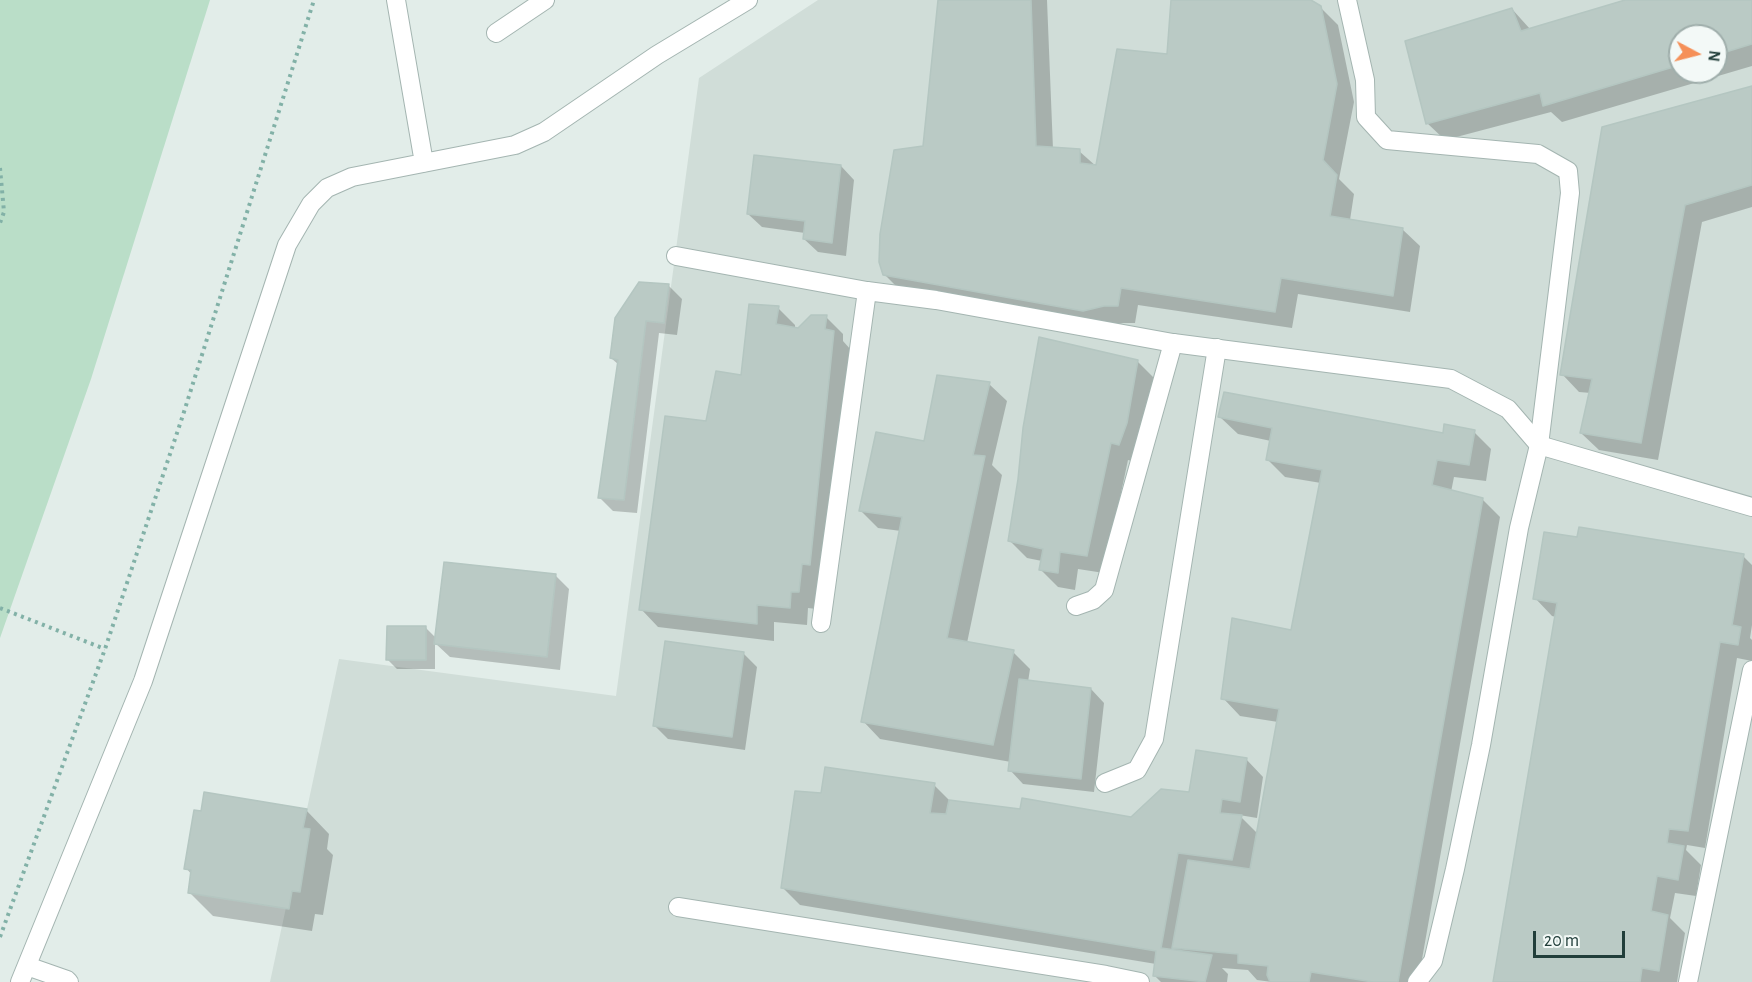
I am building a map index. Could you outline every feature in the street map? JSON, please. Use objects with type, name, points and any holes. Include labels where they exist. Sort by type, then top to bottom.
[{"type":"street","points":[[396,0],[424,163]]},
{"type":"street","points":[[496,33],[546,0]]},
{"type":"street","points":[[69,982],[23,974],[143,681],[287,245],[311,204],[327,188],[352,177],[515,145],[544,132],[657,55],[748,0]]},
{"type":"street","points":[[1347,0],[1365,80],[1366,117],[1387,140],[1538,154],[1568,171],[1570,193],[1539,445],[1519,528],[1481,745],[1433,961],[1417,982]]},
{"type":"street","points":[[676,256],[1173,343],[1451,379],[1509,409],[1539,445],[1752,507]]},
{"type":"street","points":[[821,623],[867,291]]},
{"type":"street","points":[[1076,606],[1093,600],[1104,590],[1173,343]]},
{"type":"street","points":[[1105,783],[1137,770],[1155,738],[1217,348]]},
{"type":"street","points":[[1688,982],[1752,670]]},
{"type":"street","points":[[678,907],[1140,982]]},
{"type":"path","points":[[0,937],[105,649],[183,415],[314,0]]},
{"type":"path","points":[[0,168],[4,212],[0,224]]},
{"type":"path","points":[[0,608],[105,649]]},
{"type":"shaded area","points":[[818,0],[1752,0],[1752,982],[270,982],[339,659],[616,696],[699,78]]},
{"type":"green space","points":[[0,0],[210,0],[91,379],[0,638]]},
{"type":"building","points":[[938,0],[1031,0],[1036,146],[1080,149],[1080,163],[1096,165],[1117,49],[1167,54],[1171,0],[1311,0],[1321,6],[1337,84],[1323,160],[1337,175],[1330,216],[1403,228],[1393,296],[1281,278],[1275,312],[1121,288],[1118,306],[1104,306],[1083,311],[883,275],[879,262],[880,234],[894,150],[923,146]]},
{"type":"building","points":[[1625,0],[1752,0],[1752,44],[1728,51],[1728,24],[1668,24],[1668,69],[1543,106],[1540,93],[1426,124],[1405,41],[1512,8],[1521,31]]},
{"type":"building","points":[[1752,86],[1752,185],[1685,205],[1641,443],[1580,433],[1592,379],[1560,375],[1602,127]]},
{"type":"building","points":[[754,155],[841,165],[832,243],[803,239],[805,221],[747,214]]},
{"type":"building","points":[[639,282],[669,284],[664,323],[646,321],[624,500],[598,498],[618,360],[610,358],[615,318]]},
{"type":"building","points":[[749,304],[779,306],[776,324],[798,328],[811,315],[827,315],[825,329],[834,331],[810,565],[802,564],[799,592],[791,592],[790,608],[757,605],[757,624],[639,610],[665,416],[706,421],[716,371],[741,375]]},
{"type":"building","points":[[1039,337],[1138,360],[1127,423],[1119,445],[1111,443],[1087,556],[1060,552],[1058,573],[1039,570],[1043,549],[1008,541],[1023,428]]},
{"type":"building","points":[[937,375],[990,382],[973,455],[985,456],[947,638],[1014,650],[993,745],[861,722],[902,517],[859,511],[876,432],[924,441]]},
{"type":"building","points":[[1224,392],[1443,433],[1444,424],[1475,430],[1469,465],[1437,460],[1432,485],[1483,498],[1398,982],[1373,982],[1311,972],[1309,982],[1270,982],[1267,975],[1268,966],[1238,963],[1238,954],[1172,948],[1188,860],[1250,869],[1279,709],[1221,699],[1232,618],[1291,630],[1322,470],[1266,460],[1272,428],[1218,417]]},
{"type":"building","points":[[1579,527],[1744,554],[1732,625],[1741,627],[1738,645],[1720,642],[1688,831],[1669,829],[1667,843],[1684,846],[1678,880],[1657,876],[1651,911],[1668,915],[1659,971],[1642,968],[1640,982],[1493,982],[1557,603],[1533,599],[1544,532],[1577,537]]},
{"type":"building","points":[[444,562],[556,574],[547,657],[434,644]]},
{"type":"building","points":[[387,626],[426,626],[426,660],[386,660]]},
{"type":"building","points":[[665,641],[744,652],[732,737],[653,726]]},
{"type":"building","points":[[1019,679],[1091,688],[1081,779],[1008,771]]},
{"type":"building","points":[[1196,750],[1247,758],[1240,802],[1222,799],[1220,813],[1242,815],[1232,860],[1178,853],[1161,948],[1212,955],[1205,982],[1153,976],[1156,951],[781,888],[795,791],[821,793],[825,767],[935,783],[930,813],[946,814],[949,800],[1020,809],[1022,798],[1131,817],[1161,789],[1189,792]]},
{"type":"building","points":[[204,792],[307,809],[303,828],[310,829],[300,892],[292,891],[289,909],[188,893],[191,870],[184,869],[194,810],[201,811]]}]
